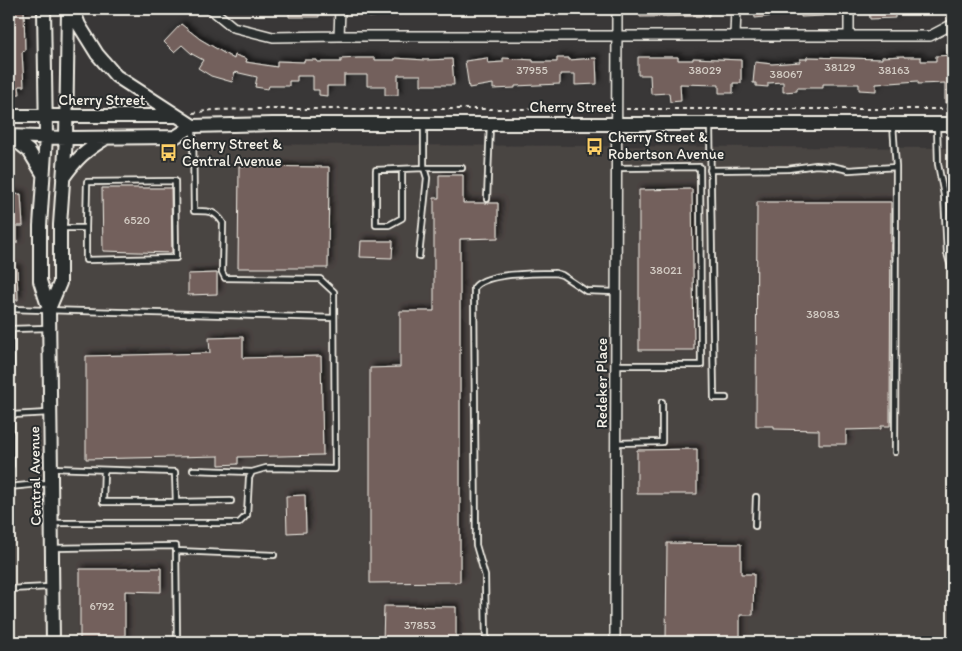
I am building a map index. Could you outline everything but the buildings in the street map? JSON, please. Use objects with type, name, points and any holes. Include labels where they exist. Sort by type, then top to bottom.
[{"type":"street","name":"Central Avenue","points":[[44,9],[46,137],[40,226],[40,281],[49,309],[53,642]]},
{"type":"street","name":"Central Avenue","points":[[49,309],[60,283],[60,228],[66,138],[68,9]]},
{"type":"street","points":[[73,9],[79,25],[97,54],[116,76],[193,126]]},
{"type":"street","points":[[211,9],[234,27],[273,37],[930,36],[953,24]]},
{"type":"street","points":[[340,9],[340,36]]},
{"type":"street","name":"Redeker Place","points":[[615,642],[617,9]]},
{"type":"street","points":[[735,36],[736,9]]},
{"type":"street","points":[[848,9],[849,36]]},
{"type":"street","name":"Cherry Street","points":[[9,116],[176,116]]},
{"type":"street","name":"Cherry Street","points":[[10,136],[66,138],[175,137],[193,126],[424,123],[953,124]]},
{"type":"street","points":[[10,136],[29,151],[43,174]]},
{"type":"street","points":[[63,178],[77,159],[88,149],[108,137]]},
{"type":"lane","points":[[419,256],[426,178],[424,168],[424,123]]},
{"type":"lane","points":[[487,199],[490,123]]},
{"type":"lane","points":[[710,124],[714,398],[726,398]]},
{"type":"lane","points":[[893,124],[896,167],[895,452]]},
{"type":"lane","points":[[937,124],[938,164],[944,195],[947,253],[953,273]]},
{"type":"lane","points":[[193,126],[194,211],[213,211],[223,223],[222,272],[225,278],[320,279],[334,292],[335,469],[266,468],[252,472],[194,470]]},
{"type":"lane","points":[[710,170],[788,169],[816,165],[849,170],[896,167]]},
{"type":"lane","points":[[616,365],[701,365],[700,166],[617,168]]},
{"type":"lane","points":[[402,169],[402,218],[389,225],[376,225],[376,170],[424,168],[462,168]]},
{"type":"lane","points":[[175,181],[176,258],[86,260],[86,228],[87,182],[175,181]]},
{"type":"lane","points":[[60,228],[86,228]]},
{"type":"lane","points":[[486,642],[485,576],[476,545],[474,288],[481,281],[502,277],[555,273],[562,275],[586,291],[616,292]]},
{"type":"lane","points":[[9,308],[334,318]]},
{"type":"lane","points":[[11,465],[11,329],[49,328]]},
{"type":"lane","points":[[616,443],[662,442],[662,402]]},
{"type":"lane","points":[[12,414],[50,413]]},
{"type":"lane","points":[[51,468],[175,472],[176,502]]},
{"type":"lane","points":[[104,471],[103,502],[231,501]]},
{"type":"lane","points":[[51,523],[238,523],[247,515],[249,478],[252,472]]},
{"type":"lane","points":[[9,487],[51,483]]},
{"type":"lane","points":[[755,526],[756,497]]},
{"type":"lane","points":[[52,548],[176,546],[178,642]]},
{"type":"lane","points":[[176,551],[274,555]]},
{"type":"lane","points":[[9,589],[52,587]]},
{"type":"path","points":[[176,116],[213,110],[246,109],[953,109]]},
{"type":"shaded area","points":[[9,143],[953,148],[953,642],[9,642]]},
{"type":"place","name":"Cherry Street & Robertson Avenue","points":[[594,146]]},
{"type":"place","name":"Cherry Street & Central Avenue","points":[[168,153]]}]
